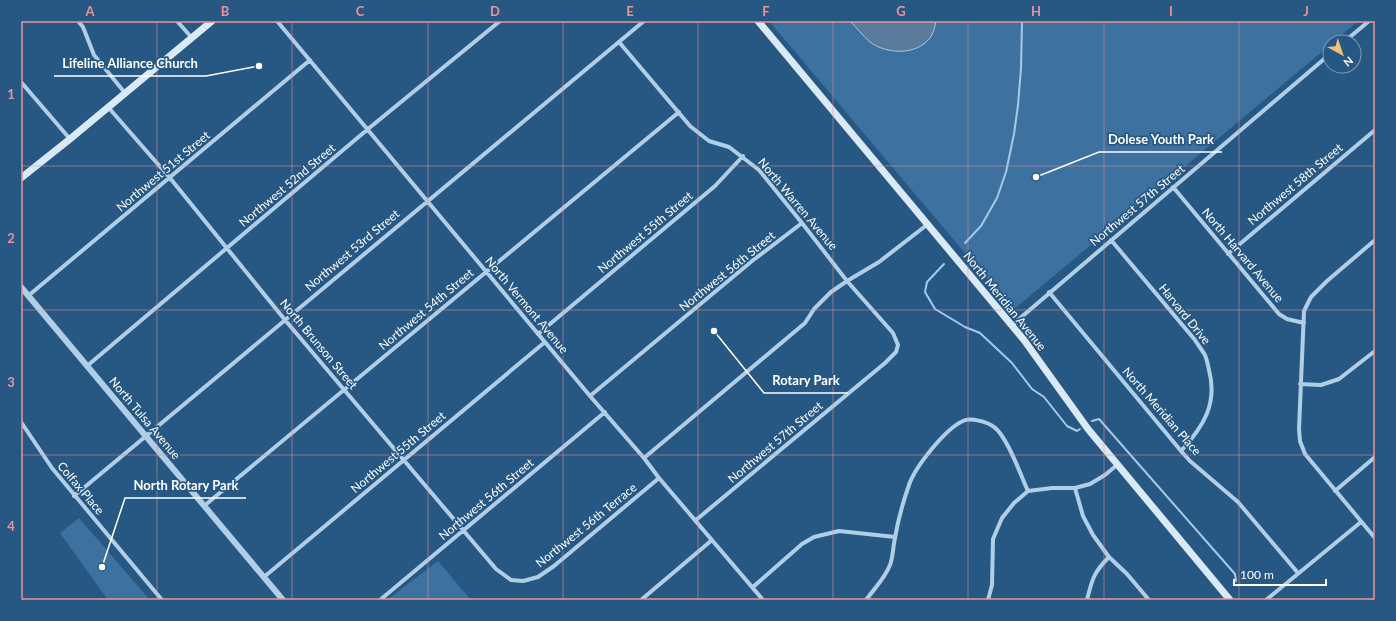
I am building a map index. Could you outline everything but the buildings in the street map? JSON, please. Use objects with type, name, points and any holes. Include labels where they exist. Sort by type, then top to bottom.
[{"type":"main road","points":[[21,178],[212,21]]},
{"type":"main road","name":"North Meridian Avenue","points":[[758,21],[1012,325],[1088,430],[1230,600]]},
{"type":"street","points":[[78,21],[83,27],[94,55],[125,93]]},
{"type":"street","points":[[177,21],[192,38]]},
{"type":"street","name":"North Vermont Avenue","points":[[277,21],[590,396],[763,600]]},
{"type":"street","name":"Northwest 52nd Street","points":[[87,366],[228,249],[368,129],[500,21]]},
{"type":"street","name":"Northwest 53rd Street","points":[[74,496],[427,200],[644,21]]},
{"type":"street","points":[[1354,34],[1369,21]]},
{"type":"street","name":"North Warren Avenue","points":[[619,42],[690,126],[709,141],[730,147],[759,170],[847,281],[893,333],[898,344]]},
{"type":"street","name":"Northwest 51st Street","points":[[28,296],[310,60]]},
{"type":"street","name":"Northwest 57th Street","points":[[1012,325],[1322,61]]},
{"type":"street","points":[[21,82],[70,139]]},
{"type":"street","name":"North Brunson Street","points":[[108,107],[170,178],[285,320],[496,569],[511,580],[523,581]]},
{"type":"street","name":"Northwest 54th Street","points":[[204,506],[678,112]]},
{"type":"street","name":"Northwest 58th Street","points":[[1228,254],[1375,130]]},
{"type":"street","name":"Northwest 55th Street","points":[[538,334],[715,186],[743,156]]},
{"type":"street","name":"North Harvard Avenue","points":[[1173,187],[1279,314],[1287,319],[1304,322]]},
{"type":"street","name":"Northwest 56th Street","points":[[590,396],[752,261],[802,223]]},
{"type":"street","points":[[644,458],[784,341],[804,323],[814,309],[831,292],[879,262],[928,224]]},
{"type":"street","name":"Harvard Drive","points":[[1112,240],[1195,340],[1206,356],[1212,380],[1212,394],[1208,414],[1195,435],[1181,451]]},
{"type":"street","points":[[1375,240],[1327,281],[1311,297],[1304,310],[1299,435],[1302,448],[1309,459],[1375,538]]},
{"type":"street","name":"North Tulsa Avenue","points":[[21,287],[283,600]]},
{"type":"street","name":"North Meridian Place","points":[[1049,292],[1181,451],[1238,502],[1298,573]]},
{"type":"street","name":"Northwest 55th Street","points":[[264,577],[545,342]]},
{"type":"street","name":"Northwest 57th Street","points":[[696,520],[885,363],[896,352],[898,344]]},
{"type":"street","points":[[1300,384],[1321,385],[1339,380],[1375,351]]},
{"type":"street","name":"Northwest 56th Street","points":[[380,600],[605,412]]},
{"type":"street","points":[[866,600],[881,580],[890,564],[895,537],[909,483],[919,466],[949,430],[964,420],[982,421],[996,428],[1006,443],[1028,491]]},
{"type":"street","name":"Colfax Place","points":[[21,422],[52,468],[74,496],[162,600]]},
{"type":"street","points":[[1335,491],[1375,457]]},
{"type":"street","points":[[988,600],[992,585],[993,539],[1002,518],[1014,503],[1028,491],[1052,488],[1075,488],[1090,484],[1106,475],[1117,465]]},
{"type":"street","name":"Northwest 56th Terrace","points":[[523,581],[538,577],[554,566],[659,478]]},
{"type":"street","points":[[1075,488],[1083,516],[1093,535],[1109,557],[1127,574],[1149,600]]},
{"type":"street","points":[[1266,600],[1361,522]]},
{"type":"street","points":[[752,587],[802,544],[814,537],[839,531],[895,537]]},
{"type":"street","points":[[641,600],[712,540]]},
{"type":"street","points":[[1088,600],[1091,582],[1098,568],[1109,557]]},
{"type":"shaded area","points":[[769,21],[1358,21],[1343,34],[1322,34],[1322,52],[1013,310]]},
{"type":"shaded area","points":[[850,21],[936,21],[930,38],[924,44],[909,50],[892,51],[877,46],[867,40]]},
{"type":"shaded area","points":[[79,518],[150,600],[108,600],[60,533]]},
{"type":"shaded area","points":[[438,561],[471,600],[387,600],[434,564]]},
{"type":"waterway","points":[[965,243],[981,226],[997,198],[1006,172],[1018,105],[1021,68],[1022,21]]},
{"type":"waterway","points":[[944,264],[927,282],[925,292],[935,309],[965,327],[980,333],[1012,363],[1032,389],[1044,397],[1067,426],[1077,431],[1080,429]]},
{"type":"waterway","points":[[1092,421],[1099,419],[1235,574],[1236,581]]},
{"type":"place","name":"Lifeline Alliance Church","points":[[259,66]]},
{"type":"place","name":"Dolese Youth Park","points":[[1036,177]]},
{"type":"place","name":"Rotary Park","points":[[714,331]]},
{"type":"place","name":"North Rotary Park","points":[[102,567]]}]
